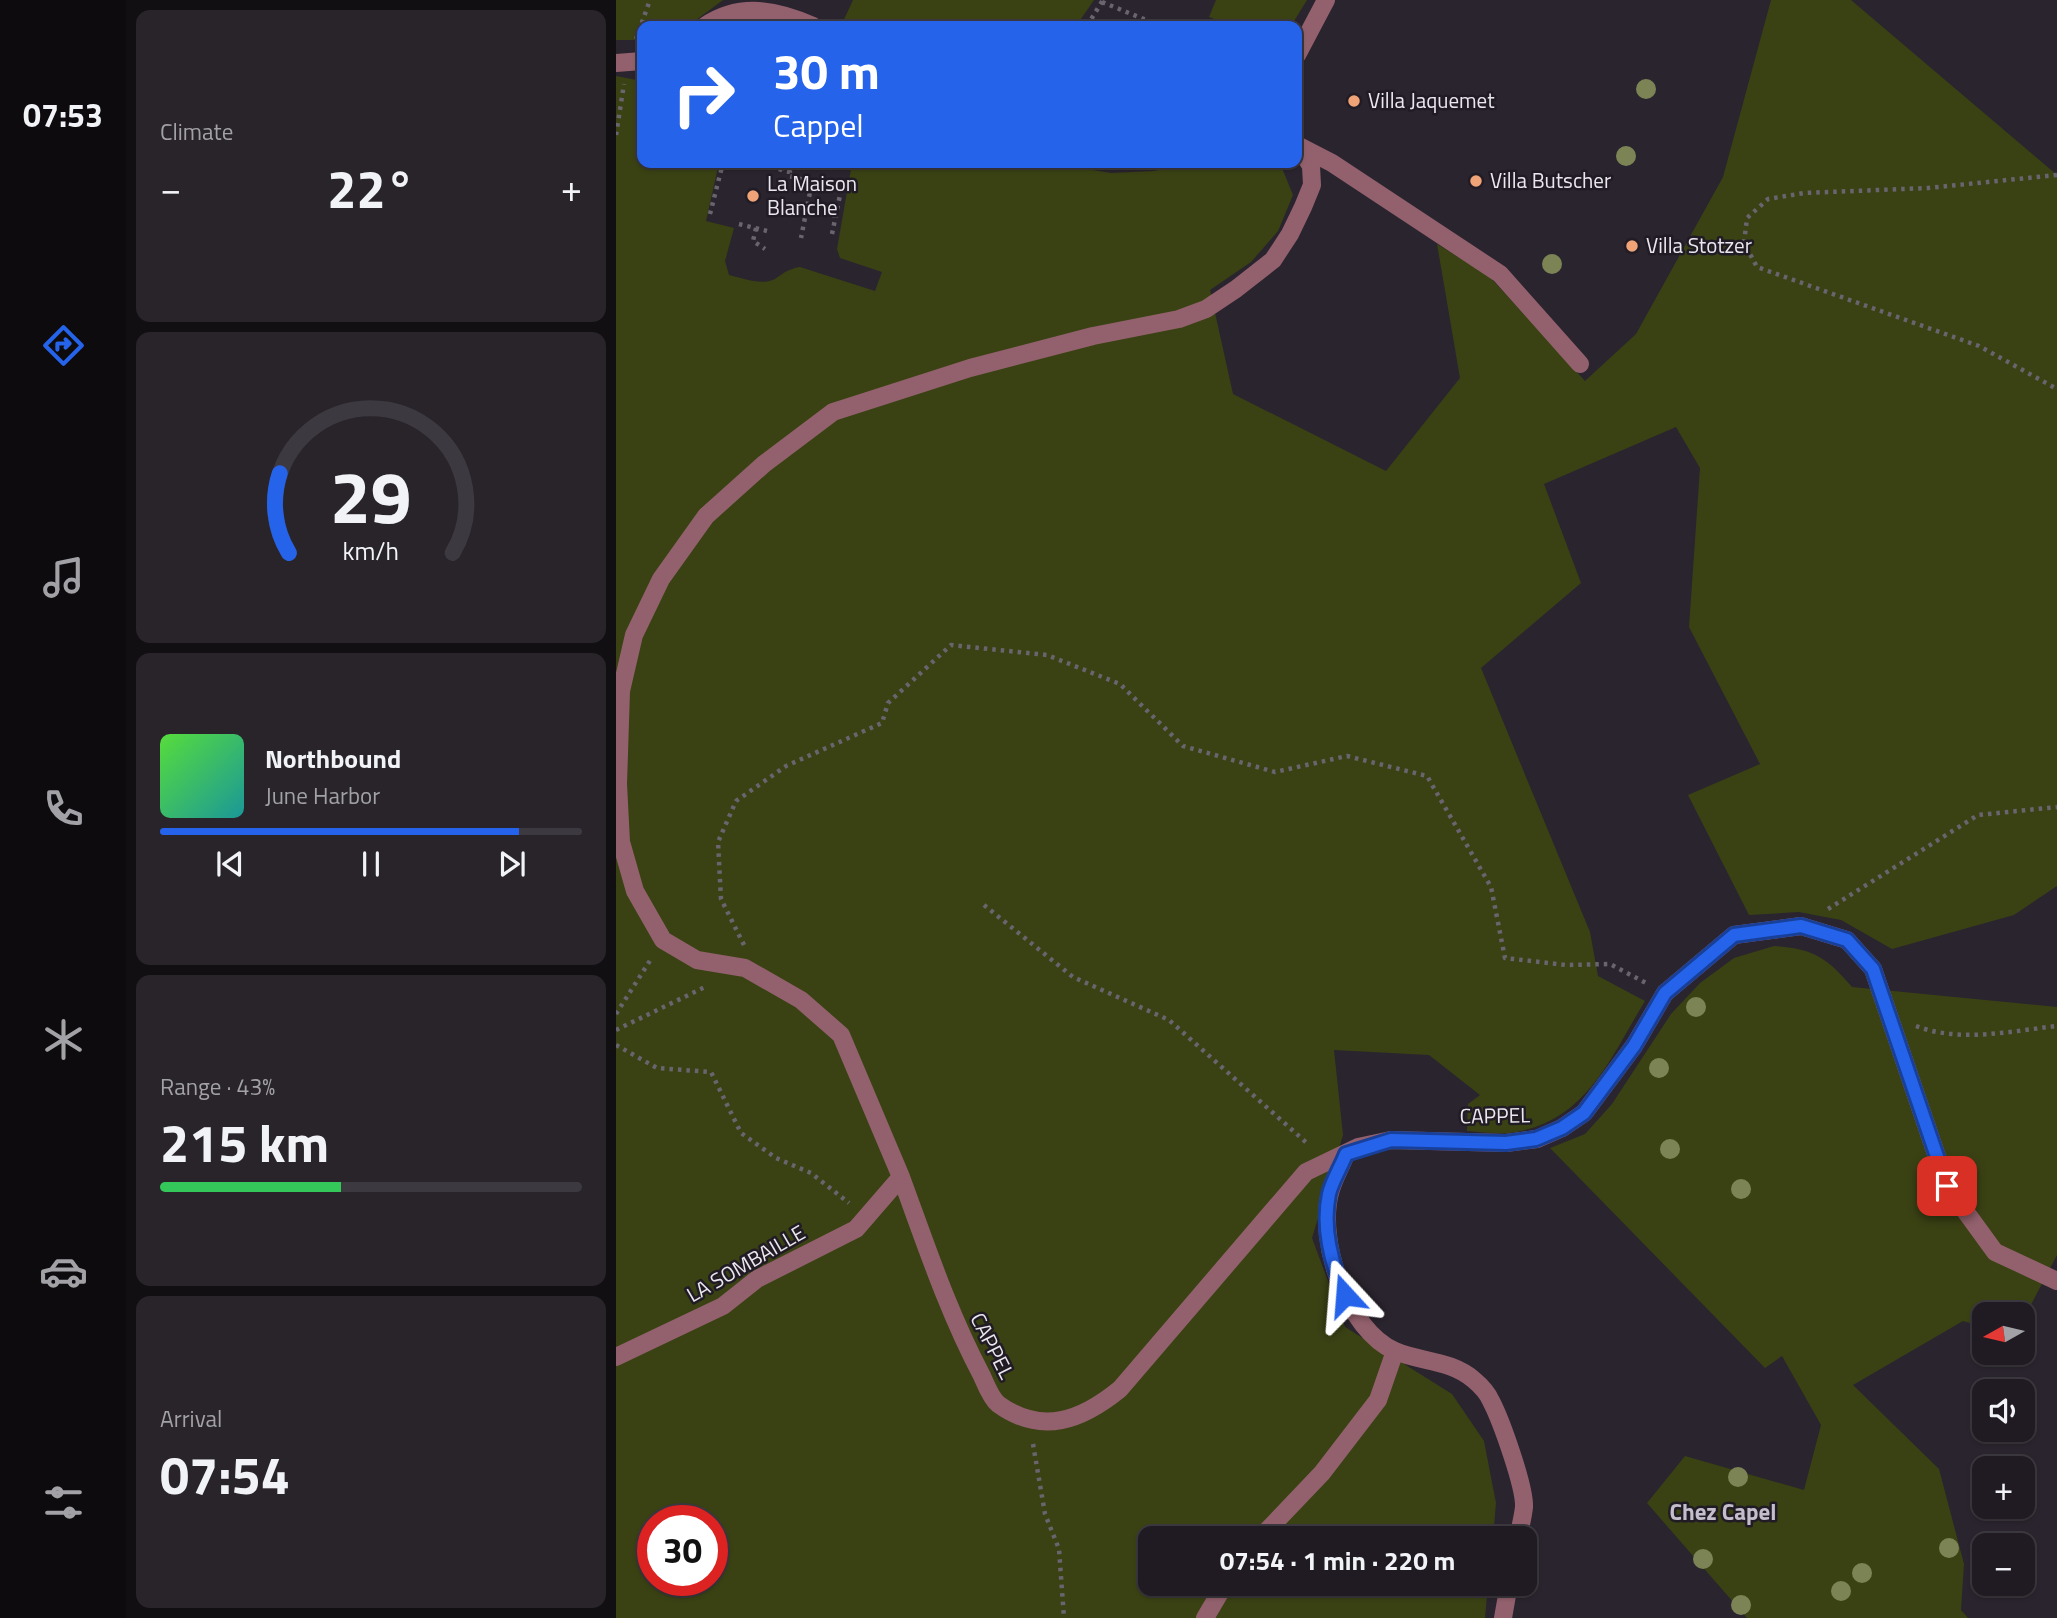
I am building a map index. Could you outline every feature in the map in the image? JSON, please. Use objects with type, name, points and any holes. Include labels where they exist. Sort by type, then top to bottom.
[{"type":"street","points":[[1302,46],[1326,0]]},
{"type":"street","points":[[713,21],[719,17],[761,10],[801,21]]},
{"type":"street","points":[[1302,147],[1332,163],[1500,274],[1580,364]]},
{"type":"street","points":[[901,1177],[841,1035],[801,1000],[745,968],[697,960],[663,940],[635,891],[621,842],[618,784],[621,691],[634,635],[661,579],[706,516],[764,464],[833,412],[970,368],[1093,336],[1179,319],[1206,309],[1273,260],[1290,234],[1312,185],[1311,166],[1302,151]]},
{"type":"street","name":"CAPPEL","points":[[901,1177],[955,1326],[996,1403],[1022,1416],[1059,1422],[1094,1410],[1111,1396],[1306,1172],[1346,1154],[1391,1140],[1506,1143],[1536,1139],[1562,1128],[1584,1113],[1634,1046],[1665,993],[1734,935],[1801,926],[1847,940],[1873,969],[1947,1186],[1995,1252],[2057,1281]]},
{"type":"street","points":[[1346,1154],[1329,1195],[1328,1236],[1338,1278],[1353,1312],[1374,1336],[1395,1351],[1451,1367],[1474,1380],[1491,1399],[1521,1486],[1524,1506],[1520,1526]]},
{"type":"street","name":"LA SOMBAILLE","points":[[616,1357],[723,1306],[758,1279],[856,1229],[901,1177]]},
{"type":"street","points":[[1271,1526],[1322,1473],[1378,1400],[1395,1351]]},
{"type":"street","points":[[1205,1618],[1218,1596]]},
{"type":"street","points":[[1503,1618],[1507,1596]]},
{"type":"path","points":[[643,21],[650,0]]},
{"type":"path","points":[[1090,21],[1103,1],[1149,21]]},
{"type":"path","points":[[635,43],[637,37]]},
{"type":"path","points":[[616,135],[628,63]]},
{"type":"path","points":[[710,214],[722,168]]},
{"type":"path","points":[[774,168],[790,172],[789,176],[835,188]]},
{"type":"path","points":[[2057,175],[1928,188],[1804,193],[1768,199],[1747,218],[1744,243],[1757,267],[1979,346],[2057,389]]},
{"type":"path","points":[[801,237],[812,182]]},
{"type":"path","points":[[832,234],[839,195]]},
{"type":"path","points":[[792,205],[835,216]]},
{"type":"path","points":[[738,225],[767,231]]},
{"type":"path","points":[[755,228],[753,241],[765,249]]},
{"type":"path","points":[[616,1030],[745,968],[744,940],[720,899],[718,842],[736,802],[786,766],[882,723],[888,703],[951,645],[1047,655],[1120,684],[1183,746],[1275,772],[1347,756],[1427,776],[1491,887],[1505,958],[1566,965],[1610,964],[1665,993]]},
{"type":"path","points":[[1801,926],[1978,815],[2057,807]]},
{"type":"path","points":[[984,905],[1073,977],[1169,1020],[1328,1162]]},
{"type":"path","points":[[616,1014],[663,940]]},
{"type":"path","points":[[1889,1015],[1937,1034],[1972,1035],[2057,1026]]},
{"type":"path","points":[[616,1045],[657,1068],[712,1072],[741,1133],[776,1158],[811,1173],[867,1217]]},
{"type":"path","points":[[1022,1416],[1035,1449],[1045,1514],[1059,1549],[1064,1618]]},
{"type":"green space","points":[[616,0],[723,0],[695,21],[637,21],[637,40],[616,40]]},
{"type":"green space","points":[[853,0],[1094,0],[1079,21],[843,21]]},
{"type":"green space","points":[[1216,0],[1307,0],[1294,21],[1213,21],[1209,17]]},
{"type":"green space","points":[[1771,0],[1851,0],[2057,175],[2057,886],[2014,915],[1892,949],[1841,920],[1799,912],[1749,915],[1688,795],[1760,764],[1689,627],[1700,468],[1676,427],[1544,484],[1581,583],[1481,668],[1590,932],[1598,976],[1645,1001],[1608,1063],[1579,1099],[1562,1114],[1541,1125],[1516,1132],[1467,1131],[1468,1104],[1480,1095],[1429,1055],[1334,1050],[1343,1135],[1312,1238],[1345,1327],[1452,1394],[1484,1441],[1496,1503],[1494,1526],[1138,1526],[1138,1596],[1487,1596],[1485,1618],[616,1618],[616,76],[637,80],[637,168],[718,168],[706,221],[734,228],[725,261],[729,275],[758,282],[770,281],[800,267],[875,291],[882,272],[840,258],[837,249],[851,168],[1081,168],[1111,173],[1166,168],[1282,168],[1293,195],[1278,231],[1251,262],[1210,290],[1233,394],[1386,471],[1460,378],[1437,244],[1489,276],[1585,381],[1636,334],[1723,177]]},
{"type":"green space","points":[[1774,946],[1799,949],[1818,956],[1852,987],[2057,1007],[2057,1255],[2032,1302],[1972,1302],[1972,1324],[1963,1321],[1853,1385],[1939,1469],[1964,1564],[1961,1610],[1968,1618],[1747,1618],[1647,1503],[1685,1456],[1804,1490],[1821,1425],[1782,1356],[1765,1368],[1550,1148],[1585,1134],[1612,1104],[1671,1014],[1700,983],[1734,958]]},
{"type":"place","name":"Villa Jaquemet","points":[[1354,101]]},
{"type":"place","name":"Villa Butscher","points":[[1476,181]]},
{"type":"place","name":"La Maison Blanche","points":[[753,196]]},
{"type":"place","name":"Villa Stotzer","points":[[1632,246]]},
{"type":"district","name":"Chez Capel","points":[[1723,1512]]},
{"type":"route","points":[[1345,1295],[1328,1236],[1329,1195],[1346,1154],[1359,1147],[1391,1140],[1506,1143],[1536,1139],[1562,1128],[1584,1113],[1634,1046],[1665,993],[1734,935],[1801,926],[1847,940],[1873,969],[1947,1186]]}]
